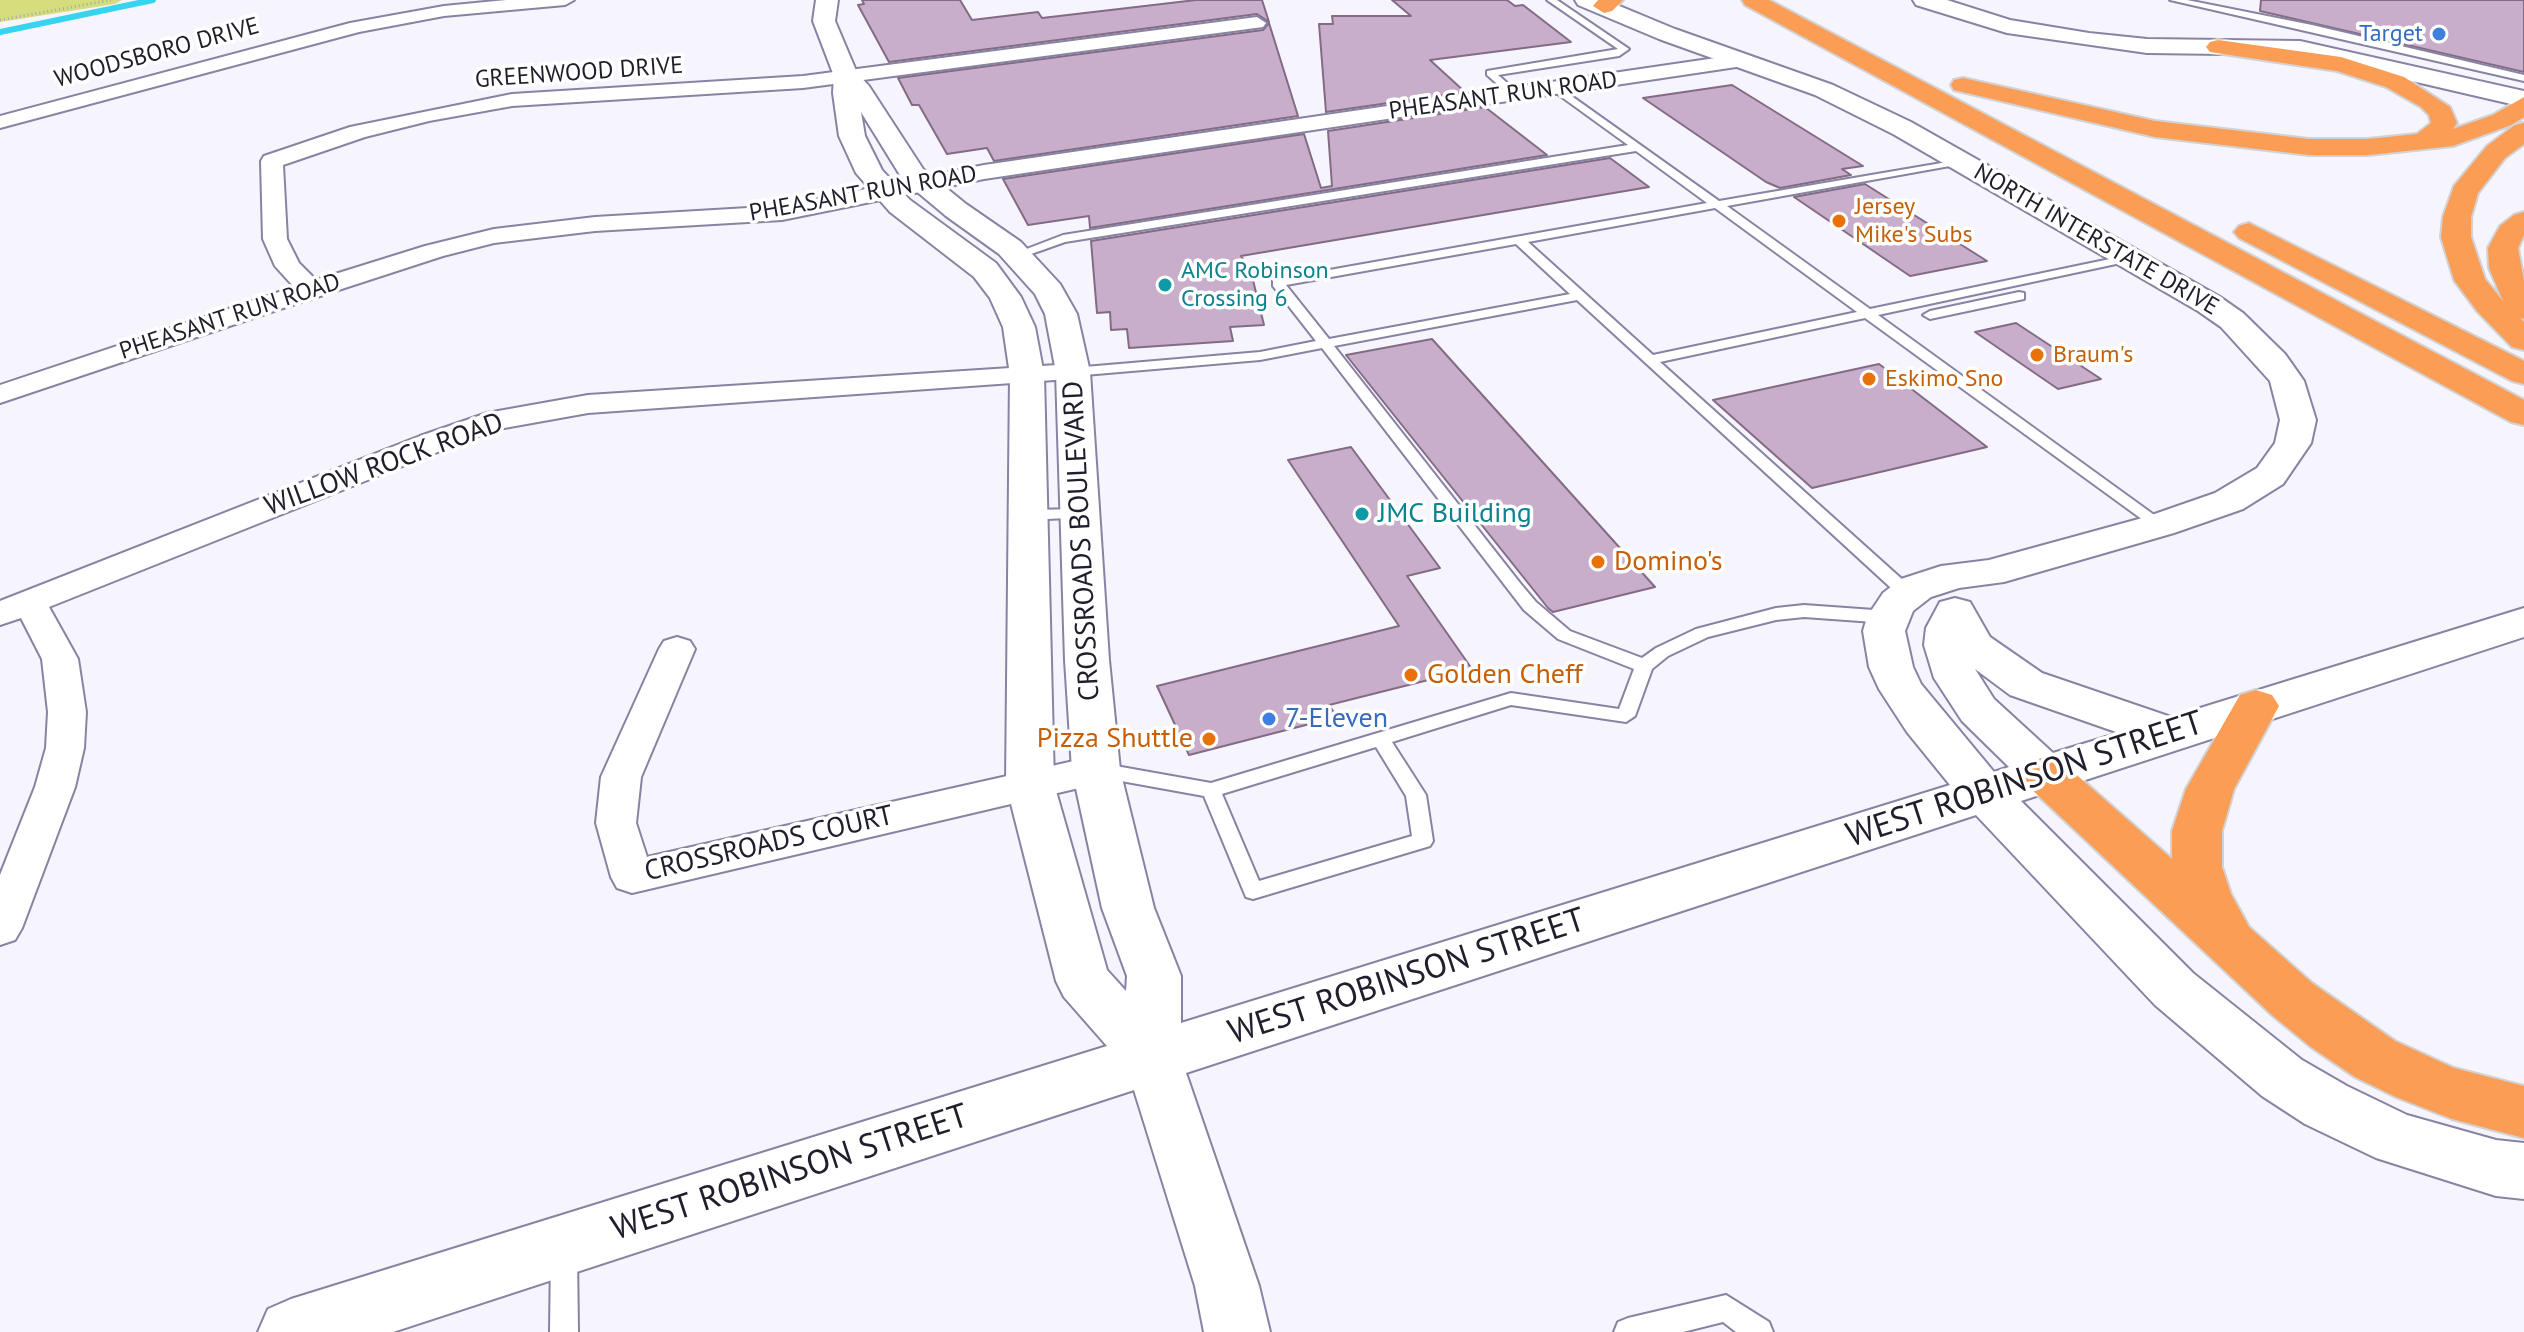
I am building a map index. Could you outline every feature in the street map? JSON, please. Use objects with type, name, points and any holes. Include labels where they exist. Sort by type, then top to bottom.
[{"type":"highway","points":[[1753,0],[2524,414]]},
{"type":"highway","points":[[1799,0],[1881,43]]},
{"type":"highway","points":[[2218,47],[2341,64],[2395,82],[2441,112],[2444,123],[2438,133],[2420,143]]},
{"type":"highway","points":[[2159,186],[1956,82],[2126,123],[2206,137],[2309,147],[2420,143],[2479,131],[2524,102]]},
{"type":"highway","points":[[2524,131],[2496,152],[2464,192],[2457,217],[2456,237],[2470,280],[2488,304],[2524,340]]},
{"type":"highway","points":[[2524,221],[2510,232],[2503,248],[2504,268],[2511,288],[2524,309]]},
{"type":"highway","points":[[2230,223],[2524,374]]},
{"type":"highway","points":[[2232,944],[2206,897],[2197,867],[2197,831],[2210,789],[2256,706]]},
{"type":"highway","points":[[2045,774],[2331,1030],[2375,1059],[2452,1093],[2524,1112]]},
{"type":"main road","name":"CROSSROADS BOULEVARD","points":[[827,0],[823,15],[825,29],[846,76],[860,91],[913,174],[900,206],[973,259],[995,284],[1019,327],[1027,375],[1030,784],[1083,981],[1152,1058]]},
{"type":"main road","points":[[1924,0],[1971,17],[2047,34],[2147,46],[2300,48],[2345,56],[2524,102]]},
{"type":"main road","name":"NORTH INTERSTATE DRIVE","points":[[1600,2],[1656,30],[1800,80],[1864,108],[1961,161],[2209,304],[2253,339],[2287,381],[2298,420],[2293,443],[2284,461],[2270,476],[2229,501],[2160,525],[1990,573],[1935,581],[1898,605]]},
{"type":"main road","name":"CROSSROADS BOULEVARD","points":[[907,188],[1017,255],[1049,291],[1061,314],[1073,372],[1087,660],[1096,770],[1128,908],[1154,976],[1152,1058]]},
{"type":"main road","points":[[1990,573],[1976,593],[1955,612],[1947,628],[1946,645],[1956,678],[1978,710],[2045,774]]},
{"type":"main road","points":[[1898,605],[1884,631],[1885,647],[1901,689],[1984,793],[2174,989],[2282,1078],[2326,1105],[2397,1139],[2496,1168],[2524,1171]]},
{"type":"main road","points":[[1955,612],[1963,633],[1975,647],[2026,684],[2172,734]]},
{"type":"main road","name":"WEST ROBINSON STREET","points":[[291,1332],[2524,622]]},
{"type":"main road","points":[[1152,1058],[1227,1286],[1237,1332]]},
{"type":"street","name":"WOODSBORO DRIVE","points":[[0,122],[357,27],[444,11],[565,0]]},
{"type":"street","points":[[846,76],[1257,23]]},
{"type":"street","name":"PHEASANT RUN ROAD","points":[[0,394],[311,290],[434,251],[494,236],[595,224],[782,213],[984,172],[1743,60]]},
{"type":"street","name":"GREENWOOD DRIVE","points":[[311,290],[288,266],[275,239],[272,161],[400,122],[512,100],[718,89],[846,76]]},
{"type":"street","name":"WILLOW ROCK ROAD","points":[[14,608],[487,422],[588,404],[1073,372]]},
{"type":"street","points":[[0,928],[55,787],[65,748],[67,712],[60,659],[14,608]]},
{"type":"street","name":"CROSSROADS COURT","points":[[677,649],[621,777],[616,823],[632,877],[1096,770]]},
{"type":"lane","points":[[1515,94],[1490,73],[1619,53],[1624,49],[1551,0]]},
{"type":"lane","points":[[2174,0],[2312,28],[2524,78]]},
{"type":"lane","points":[[1556,88],[2160,525]]},
{"type":"lane","points":[[1017,255],[1063,239],[1638,147]]},
{"type":"lane","points":[[1644,666],[1564,635],[1530,606],[1278,283],[1961,161]]},
{"type":"lane","points":[[1517,239],[1649,360],[1898,605]]},
{"type":"lane","points":[[1649,360],[2130,257]]},
{"type":"lane","points":[[1073,372],[1260,356],[1580,296]]},
{"type":"lane","points":[[1930,315],[2019,296]]},
{"type":"lane","points":[[1027,515],[1082,514]]},
{"type":"lane","points":[[1096,770],[1211,790],[1511,699],[1626,716],[1644,666],[1662,652],[1702,633],[1776,614],[1898,605]]},
{"type":"lane","points":[[1211,790],[1253,891],[1423,841],[1416,795],[1381,739]]},
{"type":"lane","points":[[564,1245],[564,1332]]},
{"type":"lane","points":[[1628,1332],[1726,1308],[1759,1332]]},
{"type":"path","points":[[0,20],[111,0]]},
{"type":"green space","points":[[0,0],[122,0],[115,4],[0,22]]},
{"type":"building","points":[[862,0],[960,0],[972,20],[1038,12],[1042,18],[1196,0],[1262,0],[1269,22],[1257,14],[889,62],[858,5],[864,4]]},
{"type":"building","points":[[1392,0],[1507,0],[1515,6],[1523,5],[1571,42],[1430,60],[1465,92],[1326,112],[1319,24],[1333,24],[1332,16],[1411,16]]},
{"type":"building","name":"Target","points":[[2261,0],[2524,0],[2524,72],[2260,11]]},
{"type":"building","points":[[1269,23],[1298,116],[994,161],[987,148],[947,154],[919,105],[912,105],[898,78],[1263,30]]},
{"type":"building","points":[[1732,85],[1863,166],[1842,169],[1851,175],[1780,188],[1766,182],[1643,98]]},
{"type":"building","points":[[1485,107],[1547,155],[1090,228],[1089,216],[1028,225],[1003,179],[1304,134],[1321,188],[1332,186],[1328,131]]},
{"type":"building","points":[[1610,158],[1649,187],[1241,256],[1251,272],[1264,325],[1230,327],[1233,341],[1129,348],[1127,329],[1111,330],[1110,312],[1097,313],[1091,241]]},
{"type":"building","points":[[1865,184],[1987,261],[1910,276],[1794,197]]},
{"type":"building","name":"Braum's","points":[[2016,323],[2101,379],[2058,389],[1975,332]]},
{"type":"building","points":[[1432,339],[1655,587],[1553,612],[1548,608],[1346,355]]},
{"type":"building","points":[[1879,364],[1987,447],[1812,488],[1713,400]]},
{"type":"building","points":[[1351,447],[1440,568],[1407,576],[1472,669],[1329,705],[1337,717],[1189,755],[1157,686],[1399,626],[1288,460]]},
{"type":"waterway","points":[[0,32],[153,0]]},
{"type":"place","name":"Target","points":[[2439,34]]},
{"type":"place","name":"Jersey Mike's Subs","points":[[1839,221]]},
{"type":"place","name":"AMC Robinson Crossing 6","points":[[1165,285]]},
{"type":"place","name":"Braum's","points":[[2037,355]]},
{"type":"place","name":"Eskimo Sno","points":[[1869,379]]},
{"type":"place","name":"JMC Building","points":[[1362,514]]},
{"type":"place","name":"Domino's","points":[[1598,562]]},
{"type":"place","name":"Golden Cheff","points":[[1411,675]]},
{"type":"place","name":"7-Eleven","points":[[1269,719]]},
{"type":"place","name":"Pizza Shuttle","points":[[1209,739]]}]
